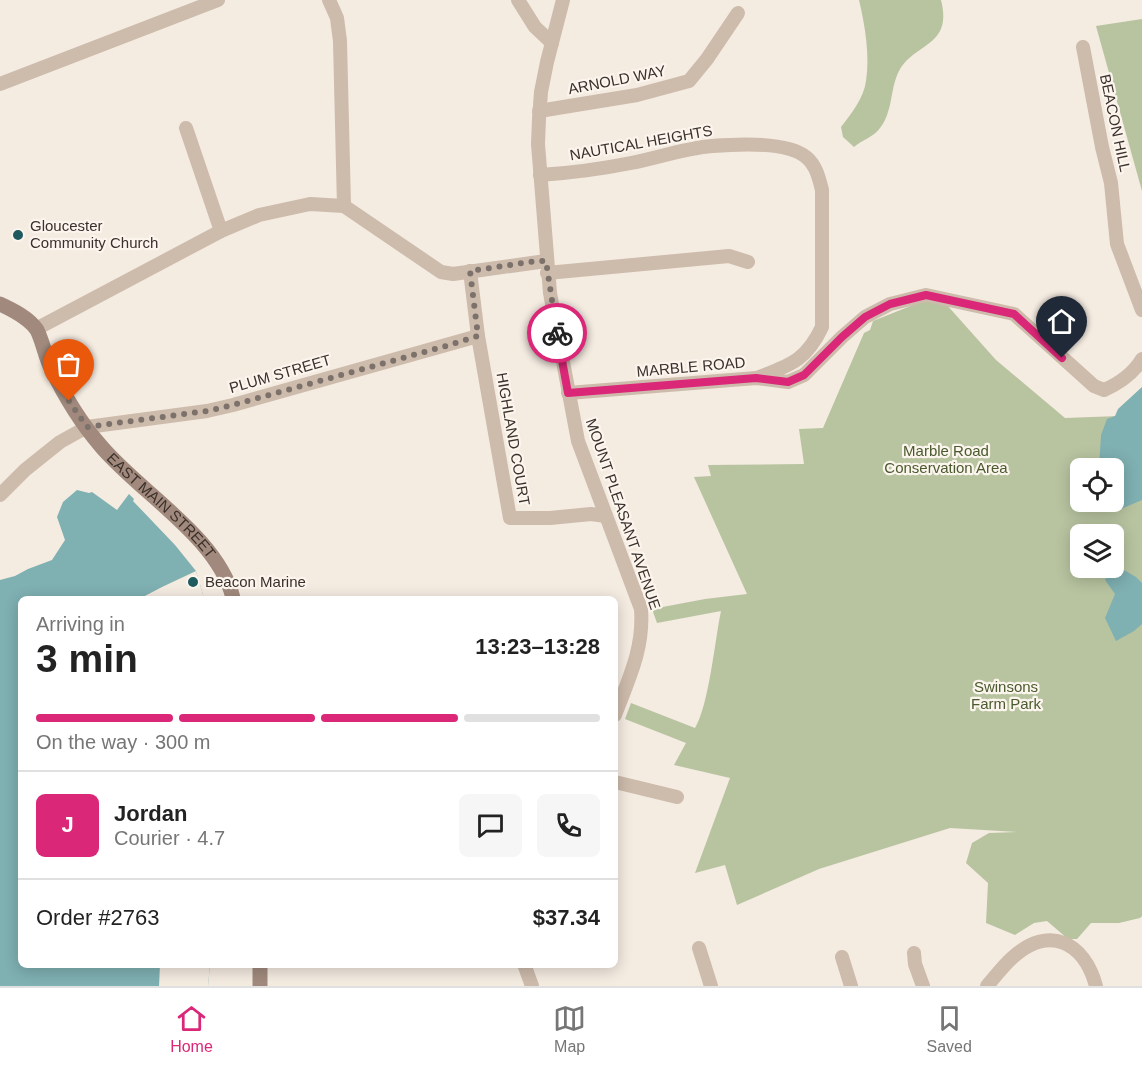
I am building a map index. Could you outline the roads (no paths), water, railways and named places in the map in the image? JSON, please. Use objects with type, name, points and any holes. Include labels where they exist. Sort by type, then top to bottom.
[{"type":"main road","name":"EAST MAIN STREET","points":[[0,304],[17,312],[36,329],[51,368],[100,446],[198,540],[213,559],[231,589],[233,596]]},
{"type":"main road","points":[[260,968],[260,986]]},
{"type":"street","points":[[0,84],[218,0]]},
{"type":"street","points":[[329,0],[337,18],[340,41],[344,206]]},
{"type":"street","points":[[518,0],[535,27],[552,43]]},
{"type":"street","name":"MOUNT PLEASANT AVENUE","points":[[563,0],[541,92],[539,111],[538,144],[547,267],[578,441],[641,609],[640,649],[618,707]]},
{"type":"street","name":"ARNOLD WAY","points":[[539,111],[637,95],[689,81],[738,13]]},
{"type":"street","name":"BEACON HILL","points":[[1083,47],[1102,147],[1112,183],[1117,244],[1142,310]]},
{"type":"street","points":[[186,128],[221,231]]},
{"type":"street","name":"NAUTICAL HEIGHTS","points":[[540,175],[629,164],[711,146],[788,147],[806,157],[817,173],[822,190],[822,327],[817,340],[800,360],[756,378]]},
{"type":"street","points":[[36,329],[221,231],[281,208],[310,204],[344,206],[441,272],[453,274],[470,271],[729,256],[748,262]]},
{"type":"street","name":"HIGHLAND COURT","points":[[470,271],[478,336],[510,518],[550,518],[591,514],[606,516]]},
{"type":"street","name":"MARBLE ROAD","points":[[568,393],[756,378],[788,382],[804,375],[865,317],[890,304],[926,295],[1014,314],[1094,386],[1104,390],[1117,385],[1142,359]]},
{"type":"street","name":"PLUM STREET","points":[[87,427],[207,411],[233,405],[478,336]]},
{"type":"street","points":[[0,495],[60,442],[87,427]]},
{"type":"street","points":[[618,783],[677,797]]},
{"type":"street","points":[[987,986],[1013,957],[1031,946],[1061,940],[1084,958],[1096,986]]},
{"type":"street","points":[[699,948],[711,986]]},
{"type":"street","points":[[914,953],[915,964],[923,986]]},
{"type":"street","points":[[842,957],[851,986]]},
{"type":"street","points":[[525,968],[532,986]]},
{"type":"water","points":[[1142,387],[1142,500],[1124,508],[1124,458],[1100,458],[1101,435],[1107,419],[1115,416],[1118,409]]},
{"type":"water","points":[[77,490],[92,492],[117,510],[129,494],[196,571],[203,596],[18,596],[18,968],[210,968],[208,986],[0,986],[0,580],[52,560],[65,540],[57,517],[63,502]]},
{"type":"water","points":[[1124,570],[1142,583],[1142,624],[1116,641],[1105,618],[1115,594],[1105,580],[1107,578],[1124,578]]},
{"type":"place","name":"Gloucester Community Church","points":[[18,235]]},
{"type":"place","name":"Beacon Marine","points":[[193,582]]},
{"type":"park label","name":"Marble Road Conservation Area","points":[[946,460]]},
{"type":"park label","name":"Swinsons Farm Park","points":[[1006,696]]}]
